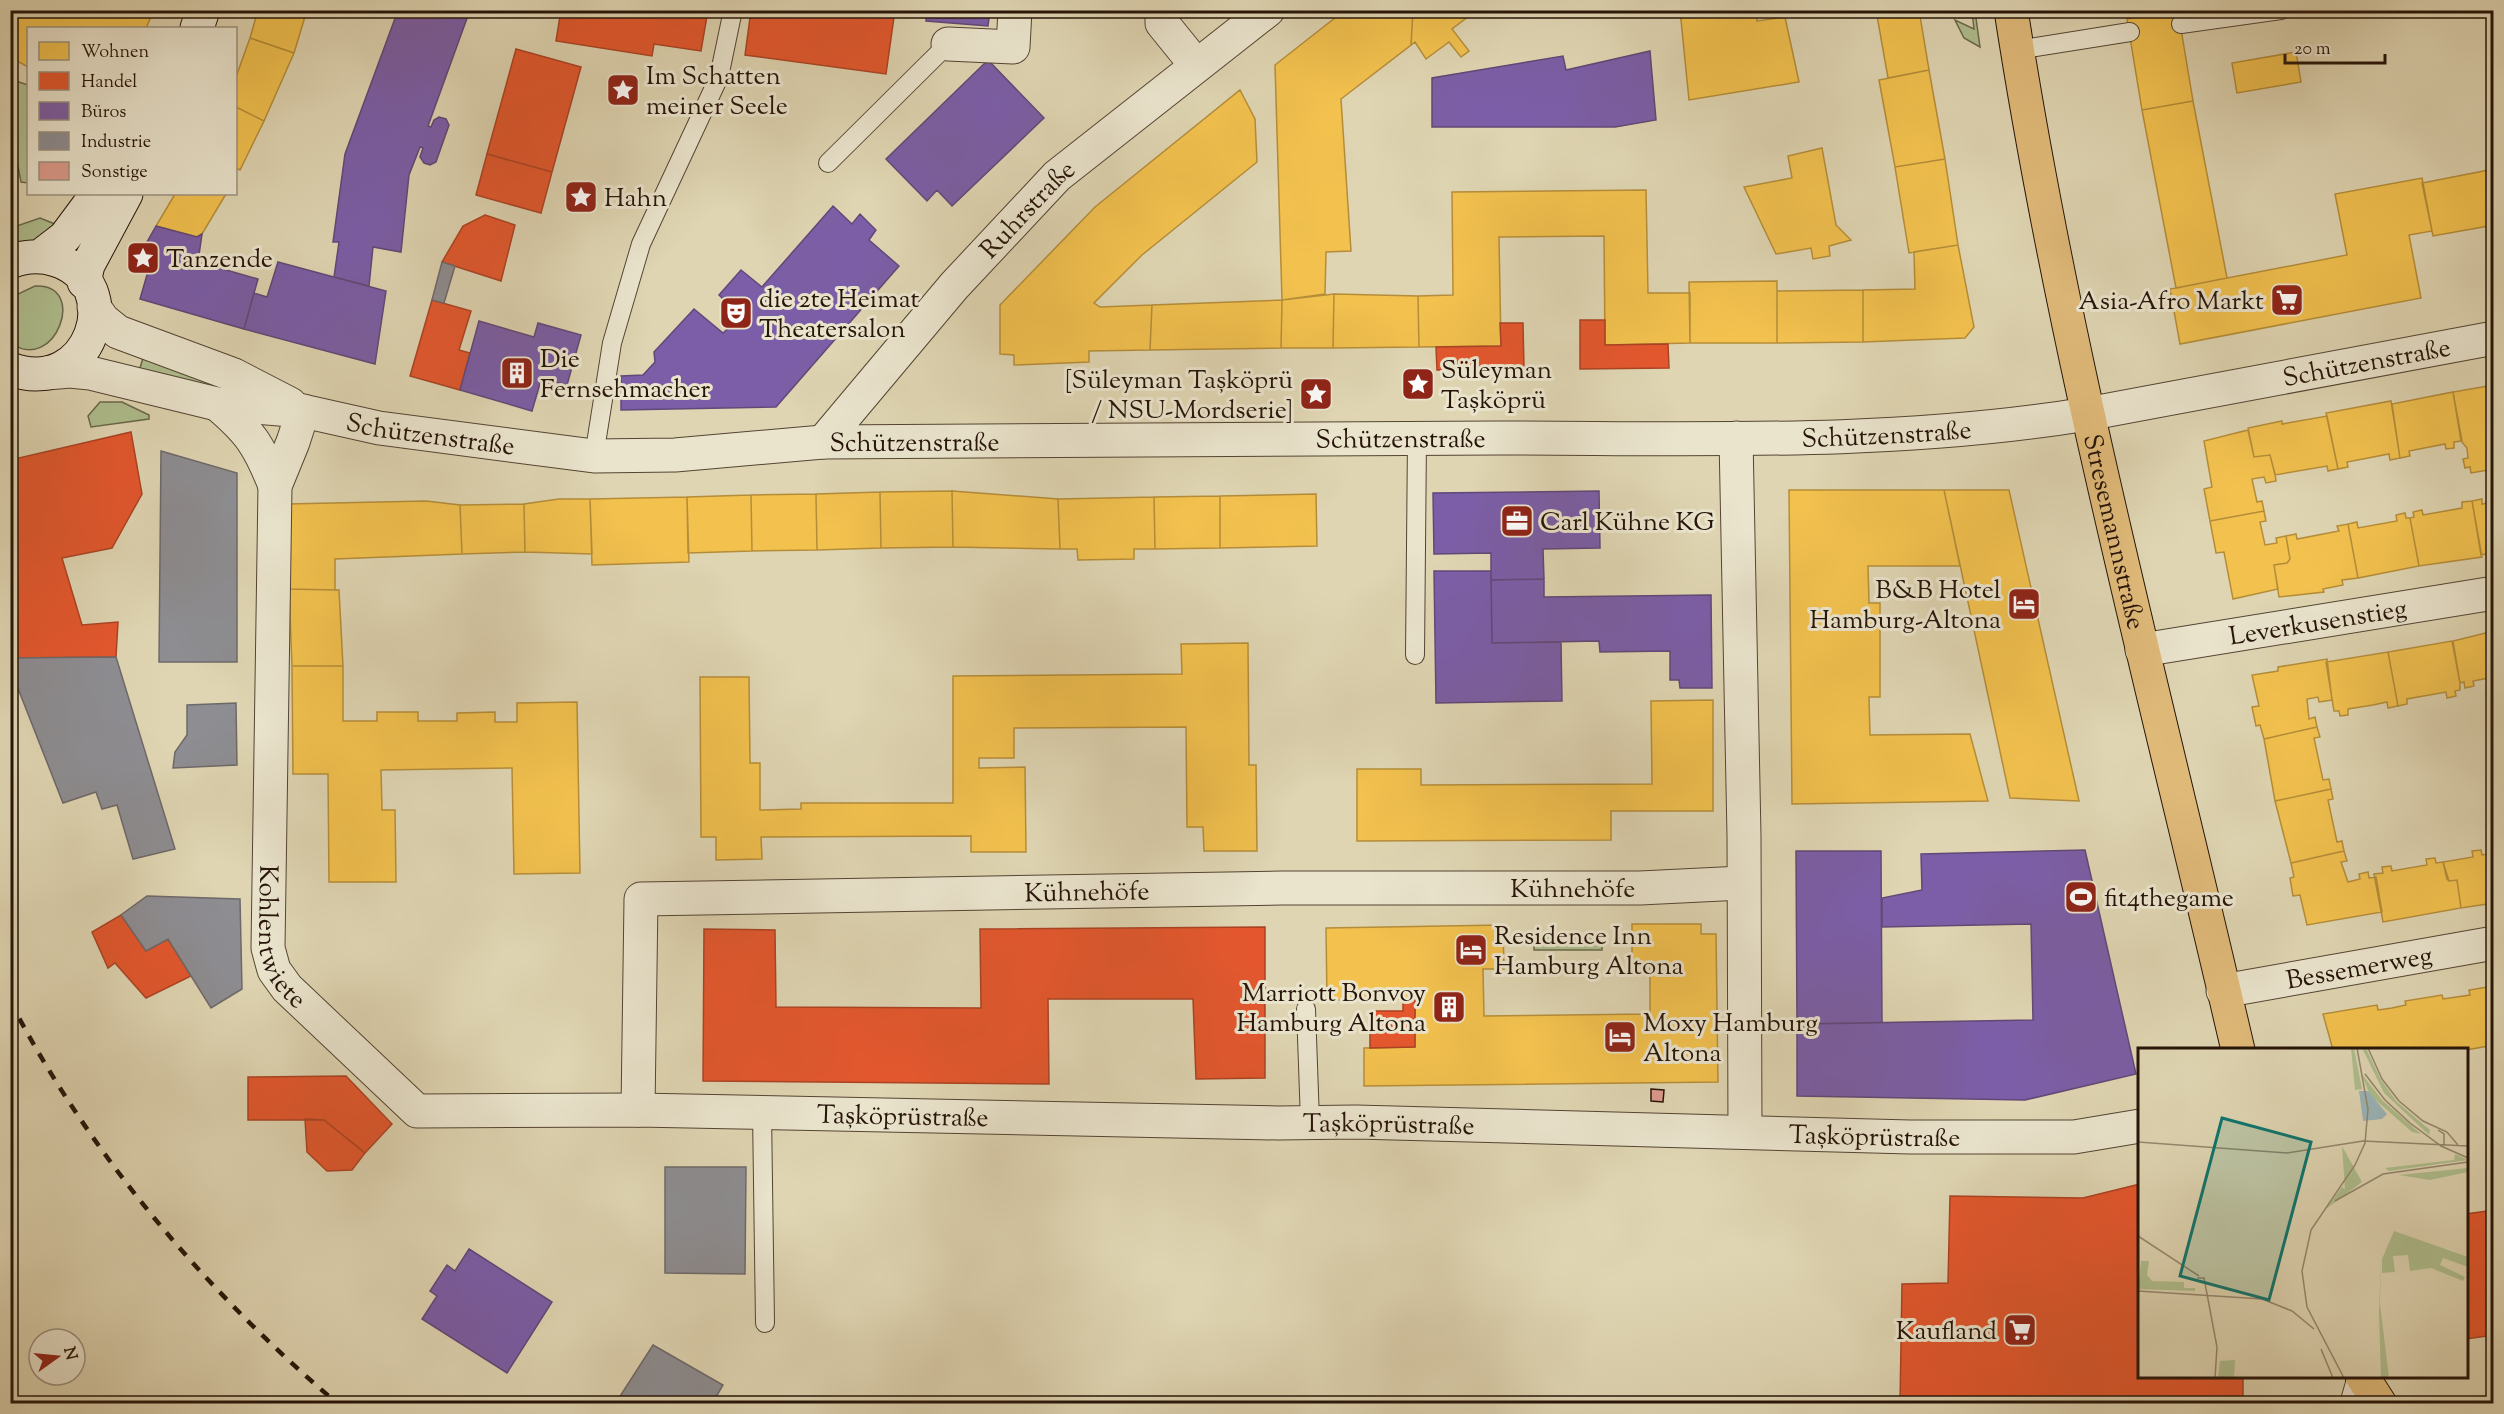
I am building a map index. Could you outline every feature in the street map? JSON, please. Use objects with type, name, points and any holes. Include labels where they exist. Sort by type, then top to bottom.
[{"type":"main road","name":"Stresemannstraße","points":[[2011,10],[2046,218],[2087,414],[2237,1048]]},
{"type":"main road","points":[[2363,1378],[2380,1404]]},
{"type":"street","points":[[197,27],[203,10]]},
{"type":"street","points":[[948,44],[1013,47],[1015,10]]},
{"type":"street","points":[[1162,10],[1162,23],[1196,65]]},
{"type":"street","name":"Ruhrstraße","points":[[822,442],[954,286],[1057,176],[1268,10]]},
{"type":"street","points":[[25,260],[65,237],[97,195]]},
{"type":"street","points":[[23,373],[69,364],[82,351],[94,328],[89,295],[88,265],[125,195]]},
{"type":"street","name":"Schützenstraße","points":[[25,260],[66,265],[89,295],[104,320],[118,332],[234,375],[303,411]]},
{"type":"street","name":"Schützenstraße","points":[[23,373],[70,371],[90,373],[217,404],[303,411],[379,428],[594,456],[675,455],[822,442],[1736,438],[1934,433],[2023,424],[2087,414],[2493,338]]},
{"type":"street","name":"Kohlentwiete","points":[[217,404],[243,426],[254,439],[275,486]]},
{"type":"street","name":"Kohlentwiete","points":[[303,411],[275,486],[268,948],[274,970],[287,988],[417,1111],[638,1110]]},
{"type":"street","points":[[1736,438],[1744,836],[1742,883],[1745,1132]]},
{"type":"street","name":"Leverkusenstieg","points":[[2142,650],[2493,593]]},
{"type":"street","name":"Kühnehöfe","points":[[638,1110],[641,899],[1281,888],[1640,888],[1742,883]]},
{"type":"street","name":"Bessemerweg","points":[[2223,991],[2493,943]]},
{"type":"street","name":"Taşköprüstraße","points":[[638,1110],[1266,1123],[1310,1121],[1910,1137],[2074,1137],[2138,1126]]},
{"type":"lane","points":[[594,456],[612,343],[641,244],[719,77],[733,10]]},
{"type":"lane","points":[[2181,24],[2281,10]]},
{"type":"lane","points":[[2017,50],[2130,32]]},
{"type":"lane","points":[[828,163],[948,44]]},
{"type":"lane","points":[[1415,655],[1417,438]]},
{"type":"lane","points":[[1306,1009],[1310,1121]]},
{"type":"lane","points":[[762,1112],[765,1323]]},
{"type":"lane","points":[[2349,1404],[2357,1378]]},
{"type":"green space","points":[[1972,11],[1975,11],[1980,47],[1964,38],[1955,20],[1974,29]]},
{"type":"green space","points":[[16,81],[27,85],[27,183],[21,182],[11,131],[12,92]]},
{"type":"green space","points":[[40,218],[60,226],[47,238],[11,245],[11,228]]},
{"type":"green space","points":[[35,286],[51,289],[60,298],[63,311],[60,325],[52,338],[41,347],[27,350],[11,343],[11,303],[18,294]]},
{"type":"green space","points":[[144,355],[210,378],[208,387],[139,371]]},
{"type":"green space","points":[[100,402],[122,402],[149,415],[149,419],[91,427],[88,416]]},
{"type":"green space","points":[[1534,935],[1602,935],[1602,950],[1534,950]]},
{"type":"building: Wohnen","points":[[10,10],[72,12],[79,10],[154,10],[146,27],[27,27],[27,66],[10,57]]},
{"type":"building: Wohnen","points":[[258,10],[307,10],[294,53],[250,38]]},
{"type":"building: Wohnen","points":[[355,10],[372,10],[370,16]]},
{"type":"building: Wohnen","points":[[1345,10],[1413,10],[1411,45],[1341,99],[1351,251],[1326,252],[1325,294],[1282,300],[1275,65]]},
{"type":"building: Wohnen","points":[[1413,10],[1477,10],[1452,29],[1469,51],[1461,57],[1449,42],[1426,59],[1415,42],[1411,45]]},
{"type":"building: Wohnen","points":[[1680,10],[1756,10],[1757,21],[1785,17],[1799,82],[1689,100]]},
{"type":"building: Wohnen","points":[[1876,10],[1919,10],[1929,70],[1888,78]]},
{"type":"building: Wohnen","points":[[2126,10],[2178,10],[2178,11],[2127,19]]},
{"type":"building: Wohnen","points":[[2178,11],[2193,101],[2142,110],[2127,19]]},
{"type":"building: Wohnen","points":[[250,38],[294,53],[264,121],[237,108],[237,74]]},
{"type":"building: Wohnen","points":[[2296,52],[2301,82],[2237,93],[2232,63]]},
{"type":"building: Wohnen","points":[[1929,70],[1945,159],[1895,167],[1879,80]]},
{"type":"building: Wohnen","points":[[1240,90],[1255,119],[1257,162],[1142,255],[1094,303],[1100,307],[1152,305],[1150,350],[1089,351],[1089,362],[1014,365],[1014,355],[1000,354],[1000,305],[1095,207]]},
{"type":"building: Wohnen","points":[[2193,101],[2227,278],[2176,288],[2142,110]]},
{"type":"building: Wohnen","points":[[237,108],[264,121],[240,170],[237,168]]},
{"type":"building: Wohnen","points":[[1822,148],[1836,225],[1851,240],[1829,246],[1830,256],[1813,259],[1811,248],[1776,254],[1744,187],[1792,178],[1788,156]]},
{"type":"building: Wohnen","points":[[1945,159],[1958,245],[1909,253],[1895,167]]},
{"type":"building: Wohnen","points":[[2494,169],[2494,225],[2433,236],[2422,183]]},
{"type":"building: Wohnen","points":[[2422,178],[2432,231],[2409,235],[2421,298],[2180,344],[2170,289],[2347,255],[2335,194]]},
{"type":"building: Wohnen","points":[[1646,190],[1648,293],[1690,293],[1690,343],[1605,345],[1604,236],[1499,237],[1501,346],[1419,347],[1418,296],[1453,295],[1452,192]]},
{"type":"building: Wohnen","points":[[174,195],[225,195],[202,234],[197,237],[156,226]]},
{"type":"building: Wohnen","points":[[1958,245],[1974,327],[1965,338],[1863,342],[1863,290],[1915,289],[1914,252]]},
{"type":"building: Wohnen","points":[[1777,281],[1777,343],[1690,343],[1689,282]]},
{"type":"building: Wohnen","points":[[1863,290],[1863,342],[1777,343],[1777,291]]},
{"type":"building: Wohnen","points":[[1334,294],[1418,296],[1419,347],[1333,348]]},
{"type":"building: Wohnen","points":[[1334,294],[1333,348],[1281,348],[1282,300]]},
{"type":"building: Wohnen","points":[[1282,300],[1281,348],[1150,350],[1152,305]]},
{"type":"building: Wohnen","points":[[2494,385],[2494,469],[2471,473],[2470,467],[2465,468],[2463,459],[2468,458],[2467,448],[2461,441],[2453,392]]},
{"type":"building: Wohnen","points":[[2453,392],[2462,441],[2454,442],[2454,448],[2446,449],[2445,444],[2409,451],[2410,456],[2400,458],[2392,404]]},
{"type":"building: Wohnen","points":[[2391,401],[2400,458],[2390,460],[2389,454],[2347,462],[2348,467],[2338,469],[2326,413]]},
{"type":"building: Wohnen","points":[[2327,416],[2338,469],[2328,471],[2327,466],[2275,475],[2270,455],[2254,457],[2248,428],[2282,421],[2282,424]]},
{"type":"building: Wohnen","points":[[2248,430],[2254,457],[2270,455],[2275,474],[2276,481],[2266,483],[2264,477],[2252,479],[2257,502],[2262,501],[2264,511],[2210,521],[2204,489],[2212,487],[2204,441]]},
{"type":"building: Wohnen","points":[[1789,490],[1944,490],[1960,566],[1868,566],[1869,603],[1880,603],[1880,697],[1869,697],[1870,735],[1970,734],[1988,801],[1792,804]]},
{"type":"building: Wohnen","points":[[1944,490],[2009,490],[2079,801],[2010,798]]},
{"type":"building: Wohnen","points":[[952,491],[1058,499],[1060,549],[953,547]]},
{"type":"building: Wohnen","points":[[952,491],[953,547],[881,548],[880,492]]},
{"type":"building: Wohnen","points":[[880,492],[881,548],[817,550],[816,494]]},
{"type":"building: Wohnen","points":[[816,494],[817,550],[752,551],[751,495]]},
{"type":"building: Wohnen","points":[[1316,494],[1317,546],[1220,548],[1220,496]]},
{"type":"building: Wohnen","points":[[751,495],[752,551],[688,553],[687,497]]},
{"type":"building: Wohnen","points":[[1220,496],[1220,548],[1155,549],[1154,497]]},
{"type":"building: Wohnen","points":[[687,497],[689,562],[592,565],[590,499]]},
{"type":"building: Wohnen","points":[[1154,497],[1155,549],[1134,549],[1134,559],[1078,560],[1077,549],[1060,549],[1058,499]]},
{"type":"building: Wohnen","points":[[559,499],[590,499],[592,554],[525,552],[524,504]]},
{"type":"building: Wohnen","points":[[2482,499],[2482,504],[2494,502],[2494,552],[2481,555],[2472,501]]},
{"type":"building: Wohnen","points":[[426,501],[460,505],[462,554],[335,559],[335,590],[289,589],[286,504]]},
{"type":"building: Wohnen","points":[[2472,501],[2482,557],[2419,566],[2410,518],[2414,517],[2413,512],[2422,510],[2423,515],[2462,508],[2462,502]]},
{"type":"building: Wohnen","points":[[524,504],[525,552],[462,554],[460,505]]},
{"type":"building: Wohnen","points":[[2264,511],[2266,521],[2260,522],[2265,545],[2277,543],[2276,538],[2286,536],[2290,559],[2287,563],[2274,565],[2278,589],[2233,599],[2224,552],[2216,553],[2210,521]]},
{"type":"building: Wohnen","points":[[2405,513],[2406,518],[2410,518],[2419,566],[2358,578],[2348,524],[2357,522],[2358,528],[2397,521],[2396,515]]},
{"type":"building: Wohnen","points":[[2348,524],[2358,578],[2342,580],[2343,585],[2323,589],[2324,592],[2279,597],[2274,565],[2287,563],[2290,559],[2286,536],[2296,534],[2297,539],[2339,531],[2337,526]]},
{"type":"building: Wohnen","points":[[289,589],[339,590],[343,666],[292,666]]},
{"type":"building: Wohnen","points":[[2494,631],[2494,702],[2488,703],[2486,693],[2491,692],[2489,678],[2473,681],[2474,686],[2465,688],[2464,682],[2460,683],[2453,641]]},
{"type":"building: Wohnen","points":[[2452,641],[2460,683],[2460,690],[2455,691],[2456,696],[2447,698],[2446,692],[2407,699],[2407,704],[2398,706],[2388,652]]},
{"type":"building: Wohnen","points":[[1248,643],[1249,765],[1256,765],[1257,851],[1204,851],[1203,827],[1187,827],[1186,727],[1014,728],[1014,758],[979,758],[979,768],[1025,767],[1026,852],[971,852],[971,836],[761,837],[762,859],[716,860],[716,837],[701,837],[700,677],[749,677],[750,763],[760,763],[760,810],[801,809],[801,803],[953,803],[953,676],[1182,674],[1181,644]]},
{"type":"building: Wohnen","points":[[2388,652],[2398,706],[2388,708],[2387,702],[2348,709],[2348,715],[2340,716],[2339,711],[2334,711],[2326,662]]},
{"type":"building: Wohnen","points":[[2327,659],[2332,700],[2319,702],[2318,697],[2307,699],[2309,719],[2315,717],[2317,727],[2264,739],[2260,725],[2256,726],[2252,707],[2259,706],[2252,675],[2278,671],[2278,667]]},
{"type":"building: Wohnen","points":[[292,666],[343,666],[343,721],[377,721],[377,712],[418,712],[418,721],[457,721],[457,713],[495,712],[495,722],[517,722],[517,703],[577,702],[580,873],[514,874],[512,768],[381,770],[382,810],[395,810],[396,882],[329,882],[328,774],[293,774]]},
{"type":"building: Wohnen","points":[[1713,700],[1713,811],[1611,811],[1611,840],[1357,841],[1357,769],[1421,769],[1421,785],[1652,784],[1651,701]]},
{"type":"building: Wohnen","points":[[2494,702],[2494,712],[2489,713],[2488,703]]},
{"type":"building: Wohnen","points":[[2317,727],[2320,737],[2314,738],[2323,780],[2329,779],[2331,789],[2275,801],[2264,739]]},
{"type":"building: Wohnen","points":[[2331,789],[2333,799],[2328,800],[2337,842],[2342,841],[2344,851],[2291,863],[2275,801]]},
{"type":"building: Wohnen","points":[[2481,850],[2482,855],[2494,853],[2494,903],[2461,908],[2457,880],[2447,879],[2443,862],[2473,857],[2472,851]]},
{"type":"building: Wohnen","points":[[2344,851],[2347,861],[2341,862],[2348,882],[2360,879],[2359,874],[2368,872],[2369,878],[2376,877],[2382,912],[2307,925],[2300,895],[2293,896],[2290,878],[2294,877],[2291,863]]},
{"type":"building: Wohnen","points":[[2435,858],[2436,863],[2443,862],[2449,881],[2457,880],[2461,908],[2383,922],[2374,874],[2383,873],[2382,867],[2391,866],[2392,871],[2427,865],[2426,859]]},
{"type":"building: Wohnen","name":"Marriott Bonvoy Hamburg Altona","points":[[1632,924],[1701,924],[1701,934],[1716,934],[1718,1082],[1364,1086],[1364,1048],[1415,1047],[1415,999],[1327,1000],[1326,928],[1503,925],[1504,969],[1483,969],[1484,1016],[1650,1014],[1650,964],[1632,964]]},
{"type":"building: Wohnen","points":[[2494,986],[2494,1045],[2468,1050],[2332,1048],[2323,1014],[2377,1005],[2378,1010],[2392,1008],[2406,1005],[2405,1001],[2442,995],[2443,999],[2470,995],[2469,990]]},
{"type":"building: Handel","points":[[561,10],[708,10],[701,51],[654,44],[652,56],[556,41]]},
{"type":"building: Handel","points":[[751,10],[895,10],[886,74],[745,55]]},
{"type":"building: Handel","points":[[516,49],[581,67],[552,172],[487,154]]},
{"type":"building: Handel","points":[[487,154],[552,172],[541,213],[476,195]]},
{"type":"building: Handel","points":[[485,215],[515,225],[501,281],[442,262],[463,226]]},
{"type":"building: Handel","points":[[432,300],[471,311],[459,350],[470,353],[460,390],[410,376]]},
{"type":"building: Handel","points":[[1580,320],[1605,320],[1605,345],[1668,344],[1669,368],[1580,369]]},
{"type":"building: Handel","points":[[1500,323],[1523,323],[1524,369],[1437,370],[1436,347],[1501,346]]},
{"type":"building: Handel","points":[[131,432],[142,494],[112,548],[62,558],[82,625],[118,622],[116,657],[10,658],[10,460]]},
{"type":"building: Handel","points":[[121,915],[146,951],[168,939],[191,976],[146,998],[115,963],[108,968],[92,932]]},
{"type":"building: Handel","points":[[1265,927],[1265,1078],[1196,1079],[1193,999],[1048,999],[1049,1084],[703,1081],[704,929],[775,930],[776,1007],[981,1008],[980,929]]},
{"type":"building: Handel","points":[[1403,999],[1415,999],[1415,1047],[1370,1048],[1370,1011],[1403,1011]]},
{"type":"building: Handel","points":[[346,1076],[392,1124],[365,1153],[324,1120],[248,1120],[248,1077]]},
{"type":"building: Handel","points":[[305,1119],[324,1120],[365,1153],[352,1170],[327,1171],[307,1152]]},
{"type":"building: Handel","name":"Kaufland","points":[[2138,1184],[2138,1378],[2243,1378],[2243,1404],[1900,1404],[1902,1284],[1948,1283],[1950,1196],[2083,1198]]},
{"type":"building: Handel","points":[[2494,1210],[2494,1335],[2468,1339],[2468,1214]]},
{"type":"building: Büros","points":[[391,10],[470,10],[428,126],[431,127],[434,120],[439,117],[446,119],[449,125],[436,162],[430,165],[424,163],[420,157],[423,148],[420,147],[409,175],[401,252],[373,247],[369,286],[334,277],[339,242],[333,242],[345,154],[397,13]]},
{"type":"building: Büros","points":[[927,10],[990,10],[988,26],[926,21]]},
{"type":"building: Büros","points":[[1650,51],[1656,120],[1615,127],[1432,127],[1432,78],[1563,56],[1566,70]]},
{"type":"building: Büros","points":[[988,60],[1044,118],[952,206],[937,190],[927,201],[886,159]]},
{"type":"building: Büros","points":[[833,206],[852,224],[860,214],[876,230],[869,240],[899,266],[776,407],[621,410],[621,376],[643,375],[655,362],[654,352],[694,309],[723,333],[741,317],[719,295],[741,270],[762,287]]},
{"type":"building: Büros","points":[[156,226],[197,237],[202,234],[198,262],[258,279],[244,329],[140,299],[151,261],[139,256]]},
{"type":"building: Büros","points":[[278,262],[386,291],[375,364],[244,329],[254,293],[267,297]]},
{"type":"building: Büros","name":"Die Fernsehmacher","points":[[479,321],[534,337],[538,323],[581,335],[567,385],[555,382],[554,385],[541,380],[532,411],[460,390]]},
{"type":"building: Büros","name":"Carl Kühne KG","points":[[1599,491],[1600,548],[1543,549],[1544,579],[1491,580],[1491,553],[1434,554],[1433,493]]},
{"type":"building: Büros","points":[[1434,571],[1491,571],[1492,643],[1561,642],[1562,701],[1436,703]]},
{"type":"building: Büros","points":[[1544,579],[1544,597],[1711,595],[1712,688],[1680,688],[1679,680],[1670,680],[1670,651],[1600,652],[1599,641],[1492,643],[1491,580]]},
{"type":"building: Büros","points":[[2085,850],[2136,1074],[2025,1100],[1797,1096],[1797,1024],[2033,1020],[2031,924],[1882,927],[1882,898],[1922,890],[1921,854]]},
{"type":"building: Büros","points":[[1796,851],[1881,851],[1882,1023],[1797,1024]]},
{"type":"building: Büros","points":[[469,1249],[552,1302],[507,1373],[422,1319],[437,1296],[430,1291],[447,1265],[455,1271]]},
{"type":"building: Industrie","points":[[442,262],[455,266],[444,303],[432,300]]},
{"type":"building: Industrie","points":[[161,451],[237,473],[237,662],[159,662]]},
{"type":"building: Industrie","points":[[116,657],[175,849],[133,859],[117,805],[102,809],[96,792],[63,803],[10,668],[10,658]]},
{"type":"building: Industrie","points":[[236,703],[237,765],[173,768],[175,752],[187,735],[187,705]]},
{"type":"building: Industrie","points":[[147,896],[240,899],[242,989],[211,1008],[168,939],[146,951],[121,915]]},
{"type":"building: Industrie","points":[[665,1167],[746,1167],[745,1274],[665,1273]]},
{"type":"building: Industrie","points":[[653,1345],[723,1385],[712,1404],[615,1404]]},
{"type":"building: Sonstige","points":[[1651,1089],[1664,1090],[1663,1102],[1651,1101]]},
{"type":"railway","points":[[10,1001],[76,1113],[154,1218],[242,1315],[338,1404]]},
{"type":"place","name":"Im Schatten meiner Seele","points":[[623,90]]},
{"type":"place","name":"Hahn","points":[[581,197]]},
{"type":"place","name":"Tanzende","points":[[143,258]]},
{"type":"place","name":"Asia-Afro Markt","points":[[2287,300]]},
{"type":"place","name":"die 2te Heimat Theatersalon","points":[[736,313]]},
{"type":"place","name":"Die Fernsehmacher","points":[[517,373]]},
{"type":"place","name":"Süleyman Taşköprü","points":[[1418,384]]},
{"type":"place","name":"[Süleyman Taşköprü / NSU-Mordserie]","points":[[1316,394]]},
{"type":"place","name":"Carl Kühne KG","points":[[1517,521]]},
{"type":"place","name":"B&B Hotel Hamburg-Altona","points":[[2024,604]]},
{"type":"place","name":"fit4thegame","points":[[2081,897]]},
{"type":"place","name":"Residence Inn Hamburg Altona","points":[[1471,950]]},
{"type":"place","name":"Marriott Bonvoy Hamburg Altona","points":[[1449,1007]]},
{"type":"place","name":"Moxy Hamburg Altona","points":[[1620,1037]]},
{"type":"place","name":"Kaufland","points":[[2020,1330]]}]
